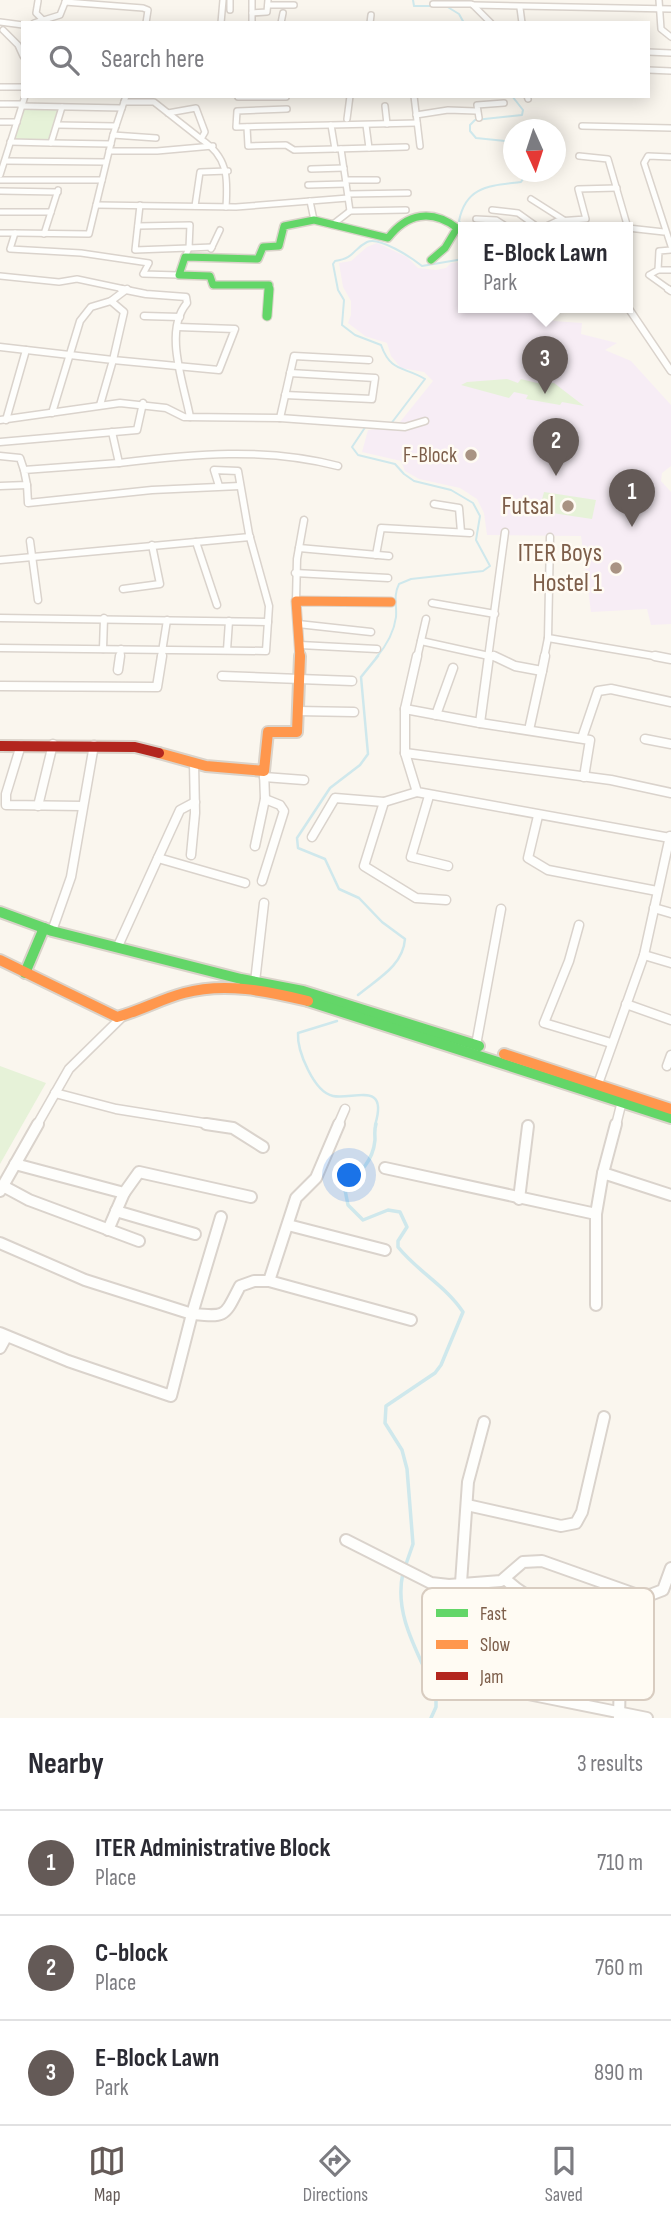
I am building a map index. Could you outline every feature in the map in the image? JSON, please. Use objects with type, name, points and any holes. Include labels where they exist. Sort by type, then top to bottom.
[{"type":"street","points":[[222,21],[223,0]]},
{"type":"street","points":[[230,0],[230,10]]},
{"type":"street","points":[[252,0],[253,21]]},
{"type":"street","points":[[38,1],[36,13],[43,20]]},
{"type":"street","points":[[40,21],[61,14],[65,1],[143,8],[148,10],[146,21]]},
{"type":"street","points":[[253,13],[267,12],[268,2],[294,5]]},
{"type":"street","points":[[433,4],[671,2]]},
{"type":"street","points":[[470,3],[489,21]]},
{"type":"street","points":[[659,4],[671,9]]},
{"type":"street","points":[[659,4],[660,23],[664,33],[671,37]]},
{"type":"street","points":[[520,8],[522,21]]},
{"type":"street","points":[[281,21],[283,13]]},
{"type":"street","points":[[370,21],[371,15]]},
{"type":"street","points":[[54,21],[57,16]]},
{"type":"street","points":[[0,22],[21,27]]},
{"type":"street","points":[[660,23],[671,23]]},
{"type":"street","points":[[2,30],[21,27]]},
{"type":"street","points":[[2,30],[21,51]]},
{"type":"street","points":[[650,52],[671,53]]},
{"type":"street","points":[[650,70],[671,71]]},
{"type":"street","points":[[0,87],[21,88]]},
{"type":"street","points":[[24,98],[0,177],[102,180]]},
{"type":"street","points":[[286,98],[287,126]]},
{"type":"street","points":[[347,118],[350,98]]},
{"type":"street","points":[[414,98],[420,146]]},
{"type":"street","points":[[0,104],[62,107],[124,102],[153,103],[213,146],[228,171],[226,206]]},
{"type":"street","points":[[0,233],[89,234],[113,135],[124,102]]},
{"type":"street","points":[[479,118],[479,104],[505,103]]},
{"type":"street","points":[[385,106],[387,124]]},
{"type":"street","points":[[51,143],[62,107]]},
{"type":"street","points":[[168,113],[196,108],[205,132],[201,139]]},
{"type":"street","points":[[287,109],[237,111],[236,127],[416,123]]},
{"type":"street","points":[[416,116],[448,110],[477,111]]},
{"type":"street","points":[[0,122],[17,122]]},
{"type":"street","points":[[57,125],[116,126]]},
{"type":"street","points":[[331,125],[344,168],[350,211]]},
{"type":"street","points":[[366,125],[369,148]]},
{"type":"street","points":[[582,125],[671,128]]},
{"type":"street","points":[[278,126],[280,145]]},
{"type":"street","points":[[247,127],[248,146],[286,145],[294,150],[406,147]]},
{"type":"street","points":[[113,135],[156,138]]},
{"type":"street","points":[[10,142],[157,151],[213,146]]},
{"type":"street","points":[[579,156],[608,159],[626,222]]},
{"type":"street","points":[[658,270],[659,251],[671,248],[664,232],[645,158],[671,157]]},
{"type":"street","points":[[5,161],[106,162]]},
{"type":"street","points":[[311,169],[344,168]]},
{"type":"street","points":[[194,206],[200,172],[228,171]]},
{"type":"street","points":[[44,234],[61,180]]},
{"type":"street","points":[[308,185],[377,180]]},
{"type":"street","points":[[558,222],[586,219],[579,189],[617,188]]},
{"type":"street","points":[[0,191],[58,191]]},
{"type":"street","points":[[96,205],[226,206],[408,193]]},
{"type":"street","points":[[531,199],[564,220]]},
{"type":"street","points":[[310,201],[314,220]]},
{"type":"street","points":[[141,205],[135,250],[187,252],[212,247]]},
{"type":"street","points":[[332,225],[350,211],[406,210]]},
{"type":"street","points":[[492,210],[518,213],[531,222]]},
{"type":"street","points":[[0,212],[51,212]]},
{"type":"street","points":[[187,252],[207,258],[258,259],[264,247],[279,246],[284,226],[314,220],[386,238],[401,221],[426,215],[448,219],[455,224],[457,230],[445,248],[431,260]]},
{"type":"street","points":[[476,219],[499,222]]},
{"type":"street","points":[[138,226],[190,225],[187,252],[179,275]]},
{"type":"street","points":[[633,229],[664,232]]},
{"type":"street","points":[[207,258],[220,230]]},
{"type":"street","points":[[15,233],[10,249],[66,252],[149,263],[143,274],[210,276],[213,278],[213,285],[269,285],[267,317]]},
{"type":"street","points":[[66,252],[71,234]]},
{"type":"street","points":[[671,270],[658,270],[649,275],[671,291]]},
{"type":"street","points":[[0,276],[59,282],[77,279],[146,294],[186,297],[187,303],[175,338],[190,417]]},
{"type":"street","points":[[52,413],[80,321],[91,307],[111,301],[127,289]]},
{"type":"street","points":[[100,405],[124,312],[111,301]]},
{"type":"street","points":[[632,313],[671,371]]},
{"type":"street","points":[[144,316],[180,317]]},
{"type":"street","points":[[0,347],[219,370],[235,330],[225,327],[178,327]]},
{"type":"street","points":[[26,350],[3,420],[100,405],[157,403],[172,407],[184,417],[280,418],[400,427],[425,421]]},
{"type":"street","points":[[280,418],[294,356],[369,360]]},
{"type":"street","points":[[285,395],[372,399],[375,378],[290,373]]},
{"type":"street","points":[[0,442],[137,430],[143,403]]},
{"type":"street","points":[[112,432],[119,463]]},
{"type":"street","points":[[24,470],[168,458],[252,455],[309,457],[338,466]]},
{"type":"street","points":[[0,456],[20,458],[31,514]]},
{"type":"street","points":[[0,648],[266,651],[269,606],[250,537],[238,471],[214,470],[219,486]]},
{"type":"street","points":[[0,486],[27,485]]},
{"type":"street","points":[[29,503],[240,486]]},
{"type":"street","points":[[434,504],[459,508],[461,532]]},
{"type":"street","points":[[255,846],[265,799],[264,774],[268,732],[297,732],[300,645],[295,573],[304,520]]},
{"type":"street","points":[[376,555],[381,528],[470,533]]},
{"type":"street","points":[[480,723],[505,532]]},
{"type":"street","points":[[0,560],[250,537]]},
{"type":"street","points":[[529,730],[548,638],[550,537]]},
{"type":"street","points":[[30,541],[38,600]]},
{"type":"street","points":[[196,542],[217,605]]},
{"type":"street","points":[[123,589],[160,584],[152,545]]},
{"type":"street","points":[[299,548],[389,556]]},
{"type":"street","points":[[295,573],[388,578]]},
{"type":"street","points":[[296,601],[391,602]]},
{"type":"street","points":[[432,603],[495,614]]},
{"type":"street","points":[[0,618],[268,622]]},
{"type":"street","points":[[103,649],[104,618]]},
{"type":"street","points":[[417,792],[405,753],[405,709],[426,619]]},
{"type":"street","points":[[0,686],[157,687],[167,620]]},
{"type":"street","points":[[227,650],[229,621]]},
{"type":"street","points":[[298,624],[372,632]]},
{"type":"street","points":[[548,638],[671,659]]},
{"type":"street","points":[[421,641],[491,655],[516,666],[542,671]]},
{"type":"street","points":[[300,645],[377,649]]},
{"type":"street","points":[[118,670],[121,649]]},
{"type":"street","points":[[436,715],[453,668]]},
{"type":"street","points":[[222,676],[352,681]]},
{"type":"street","points":[[582,738],[598,691],[611,689],[671,702]]},
{"type":"street","points":[[405,709],[590,740],[584,777]]},
{"type":"street","points":[[297,711],[354,712]]},
{"type":"street","points":[[645,739],[671,744]]},
{"type":"street","points":[[0,746],[53,744],[135,747],[194,763],[304,780]]},
{"type":"street","points":[[38,806],[53,744]]},
{"type":"street","points":[[21,745],[5,800],[6,805],[82,806]]},
{"type":"street","points":[[25,973],[48,930],[71,877],[94,745]]},
{"type":"street","points":[[405,753],[584,777],[671,793]]},
{"type":"street","points":[[191,855],[195,802],[194,763]]},
{"type":"street","points":[[312,837],[335,798],[384,802],[417,792],[538,816],[670,836],[668,863],[657,891],[644,956],[598,1084]]},
{"type":"street","points":[[429,796],[411,857],[448,866]]},
{"type":"street","points":[[262,881],[284,811],[280,805],[265,799]]},
{"type":"street","points":[[118,946],[180,810],[195,802]]},
{"type":"street","points":[[384,802],[364,866],[416,898],[446,900]]},
{"type":"street","points":[[538,816],[528,858],[548,870],[657,891]]},
{"type":"street","points":[[158,858],[245,883]]},
{"type":"street","points":[[255,982],[264,902]]},
{"type":"street","points":[[654,908],[671,913]]},
{"type":"street","points":[[476,1045],[501,909]]},
{"type":"street","points":[[0,912],[48,930],[255,982],[303,991],[671,1109]]},
{"type":"street","points":[[579,925],[569,961],[544,1023],[611,1043]]},
{"type":"street","points":[[644,956],[671,963]]},
{"type":"street","points":[[0,960],[104,1012],[122,1016]]},
{"type":"street","points":[[139,1241],[1,1188],[69,1069],[122,1016],[164,999],[203,989],[252,991],[302,999],[489,1056],[671,1118]]},
{"type":"street","points":[[626,1004],[671,1020]]},
{"type":"street","points":[[667,1066],[671,1055]]},
{"type":"street","points":[[55,1093],[116,1109],[233,1128],[263,1147]]},
{"type":"street","points":[[596,1305],[596,1214],[603,1173],[622,1101]]},
{"type":"street","points":[[270,1281],[299,1192],[314,1181],[321,1169],[345,1109]]},
{"type":"street","points":[[519,1199],[528,1126]]},
{"type":"street","points":[[15,1164],[124,1193]]},
{"type":"street","points":[[385,1168],[596,1214]]},
{"type":"street","points":[[108,1230],[124,1193],[139,1172],[251,1197]]},
{"type":"street","points":[[603,1173],[671,1195]]},
{"type":"street","points":[[116,1211],[195,1234]]},
{"type":"street","points":[[0,1348],[3,1335],[171,1396],[220,1217]]},
{"type":"street","points":[[288,1224],[385,1250]]},
{"type":"street","points":[[0,1243],[85,1280],[192,1314],[220,1317],[227,1311],[240,1286],[254,1280],[270,1281],[411,1320]]},
{"type":"street","points":[[467,1505],[562,1526],[576,1523],[582,1512],[604,1417]]},
{"type":"street","points":[[461,1583],[468,1482],[484,1422]]},
{"type":"street","points":[[345,1540],[431,1583],[495,1582],[505,1579],[517,1565],[525,1561],[549,1562],[620,1588]]},
{"type":"street","points":[[654,1593],[663,1590],[671,1568]]},
{"type":"street","points":[[505,1579],[514,1588]]},
{"type":"street","points":[[554,1700],[619,1715],[647,1718]]},
{"type":"shaded area","points":[[377,243],[407,257],[418,268],[436,270],[458,262],[458,313],[543,313],[554,321],[582,323],[581,334],[617,343],[605,350],[631,361],[671,405],[671,466],[662,473],[661,481],[671,492],[671,624],[651,625],[647,609],[591,612],[581,536],[487,535],[484,513],[477,499],[460,488],[419,479],[405,471],[401,461],[362,452],[368,430],[396,427],[433,381],[424,372],[401,368],[391,356],[387,343],[365,336],[348,323],[351,301],[343,287],[339,263],[351,261],[367,247]]},
{"type":"green space","points":[[22,106],[61,107],[49,142],[11,142]]},
{"type":"green space","points":[[507,379],[518,383],[521,379],[554,383],[584,406],[526,399],[528,395],[514,392],[509,398],[461,385],[467,382]]},
{"type":"green space","name":"Futsal","points":[[544,492],[596,500],[592,519],[539,511]]},
{"type":"green space","points":[[0,1066],[46,1083],[0,1164]]},
{"type":"waterway","points":[[413,0],[414,6],[433,6]]},
{"type":"waterway","points":[[446,6],[459,14],[463,21]]},
{"type":"waterway","points":[[503,141],[476,138],[470,131],[470,125],[475,120],[522,115],[523,110],[514,98]]},
{"type":"waterway","points":[[460,222],[462,209],[474,194],[490,187],[521,182]]},
{"type":"waterway","points":[[390,425],[425,379],[394,365],[381,345],[355,335],[342,325],[344,300],[338,290],[333,264],[372,241],[395,249],[422,266],[458,260]]},
{"type":"waterway","points":[[366,426],[352,447],[358,455],[395,464],[414,481],[451,490],[473,503],[480,516],[476,540],[490,566],[483,571],[411,579],[399,584],[393,628],[376,658]]},
{"type":"waterway","points":[[358,995],[394,964],[403,949],[405,939],[382,922],[359,898],[339,889],[325,859],[298,848],[297,838],[330,788],[360,765],[368,754],[361,677],[378,656]]},
{"type":"waterway","points":[[337,1021],[298,1033],[300,1050],[313,1079],[326,1093],[341,1097],[373,1097],[378,1111],[375,1125]]},
{"type":"waterway","points":[[376,1124],[374,1148],[369,1161],[344,1185],[348,1205],[363,1220],[388,1210],[400,1212],[407,1227],[398,1241],[398,1247],[448,1294],[463,1312],[441,1365],[435,1373],[386,1406],[385,1423],[402,1450],[407,1469],[413,1544],[405,1567]]},
{"type":"waterway","points":[[403,1573],[401,1589],[405,1620],[422,1663]]},
{"type":"waterway","points":[[431,1718],[436,1700]]},
{"type":"traffic: fast","points":[[267,316],[269,285],[213,285],[210,276],[179,275],[185,257],[258,259],[263,247],[279,246],[284,226],[314,220],[388,238],[402,223],[411,218],[429,215],[448,221],[457,228],[445,248],[431,260]]},
{"type":"traffic: fast","points":[[0,912],[52,931],[241,979],[303,991],[479,1046]]},
{"type":"traffic: fast","points":[[25,973],[44,928]]},
{"type":"traffic: fast","points":[[308,1001],[671,1118]]},
{"type":"traffic: slow","points":[[159,753],[206,766],[264,771],[268,732],[297,732],[300,651],[296,601],[391,602]]},
{"type":"traffic: slow","points":[[0,960],[117,1017],[199,989],[262,991],[308,1001]]},
{"type":"traffic: slow","points":[[504,1054],[671,1109]]},
{"type":"traffic: jam","points":[[0,746],[135,747],[159,753]]},
{"type":"place","name":"E-Block Lawn","points":[[545,394]]},
{"type":"place","name":"F-Block","points":[[471,455]]},
{"type":"place","name":"C-block","points":[[556,476]]},
{"type":"place","name":"Futsal","points":[[568,506]]},
{"type":"place","name":"ITER Administrative Block","points":[[632,527]]},
{"type":"place","name":"ITER Boys Hostel 1","points":[[616,568]]}]
